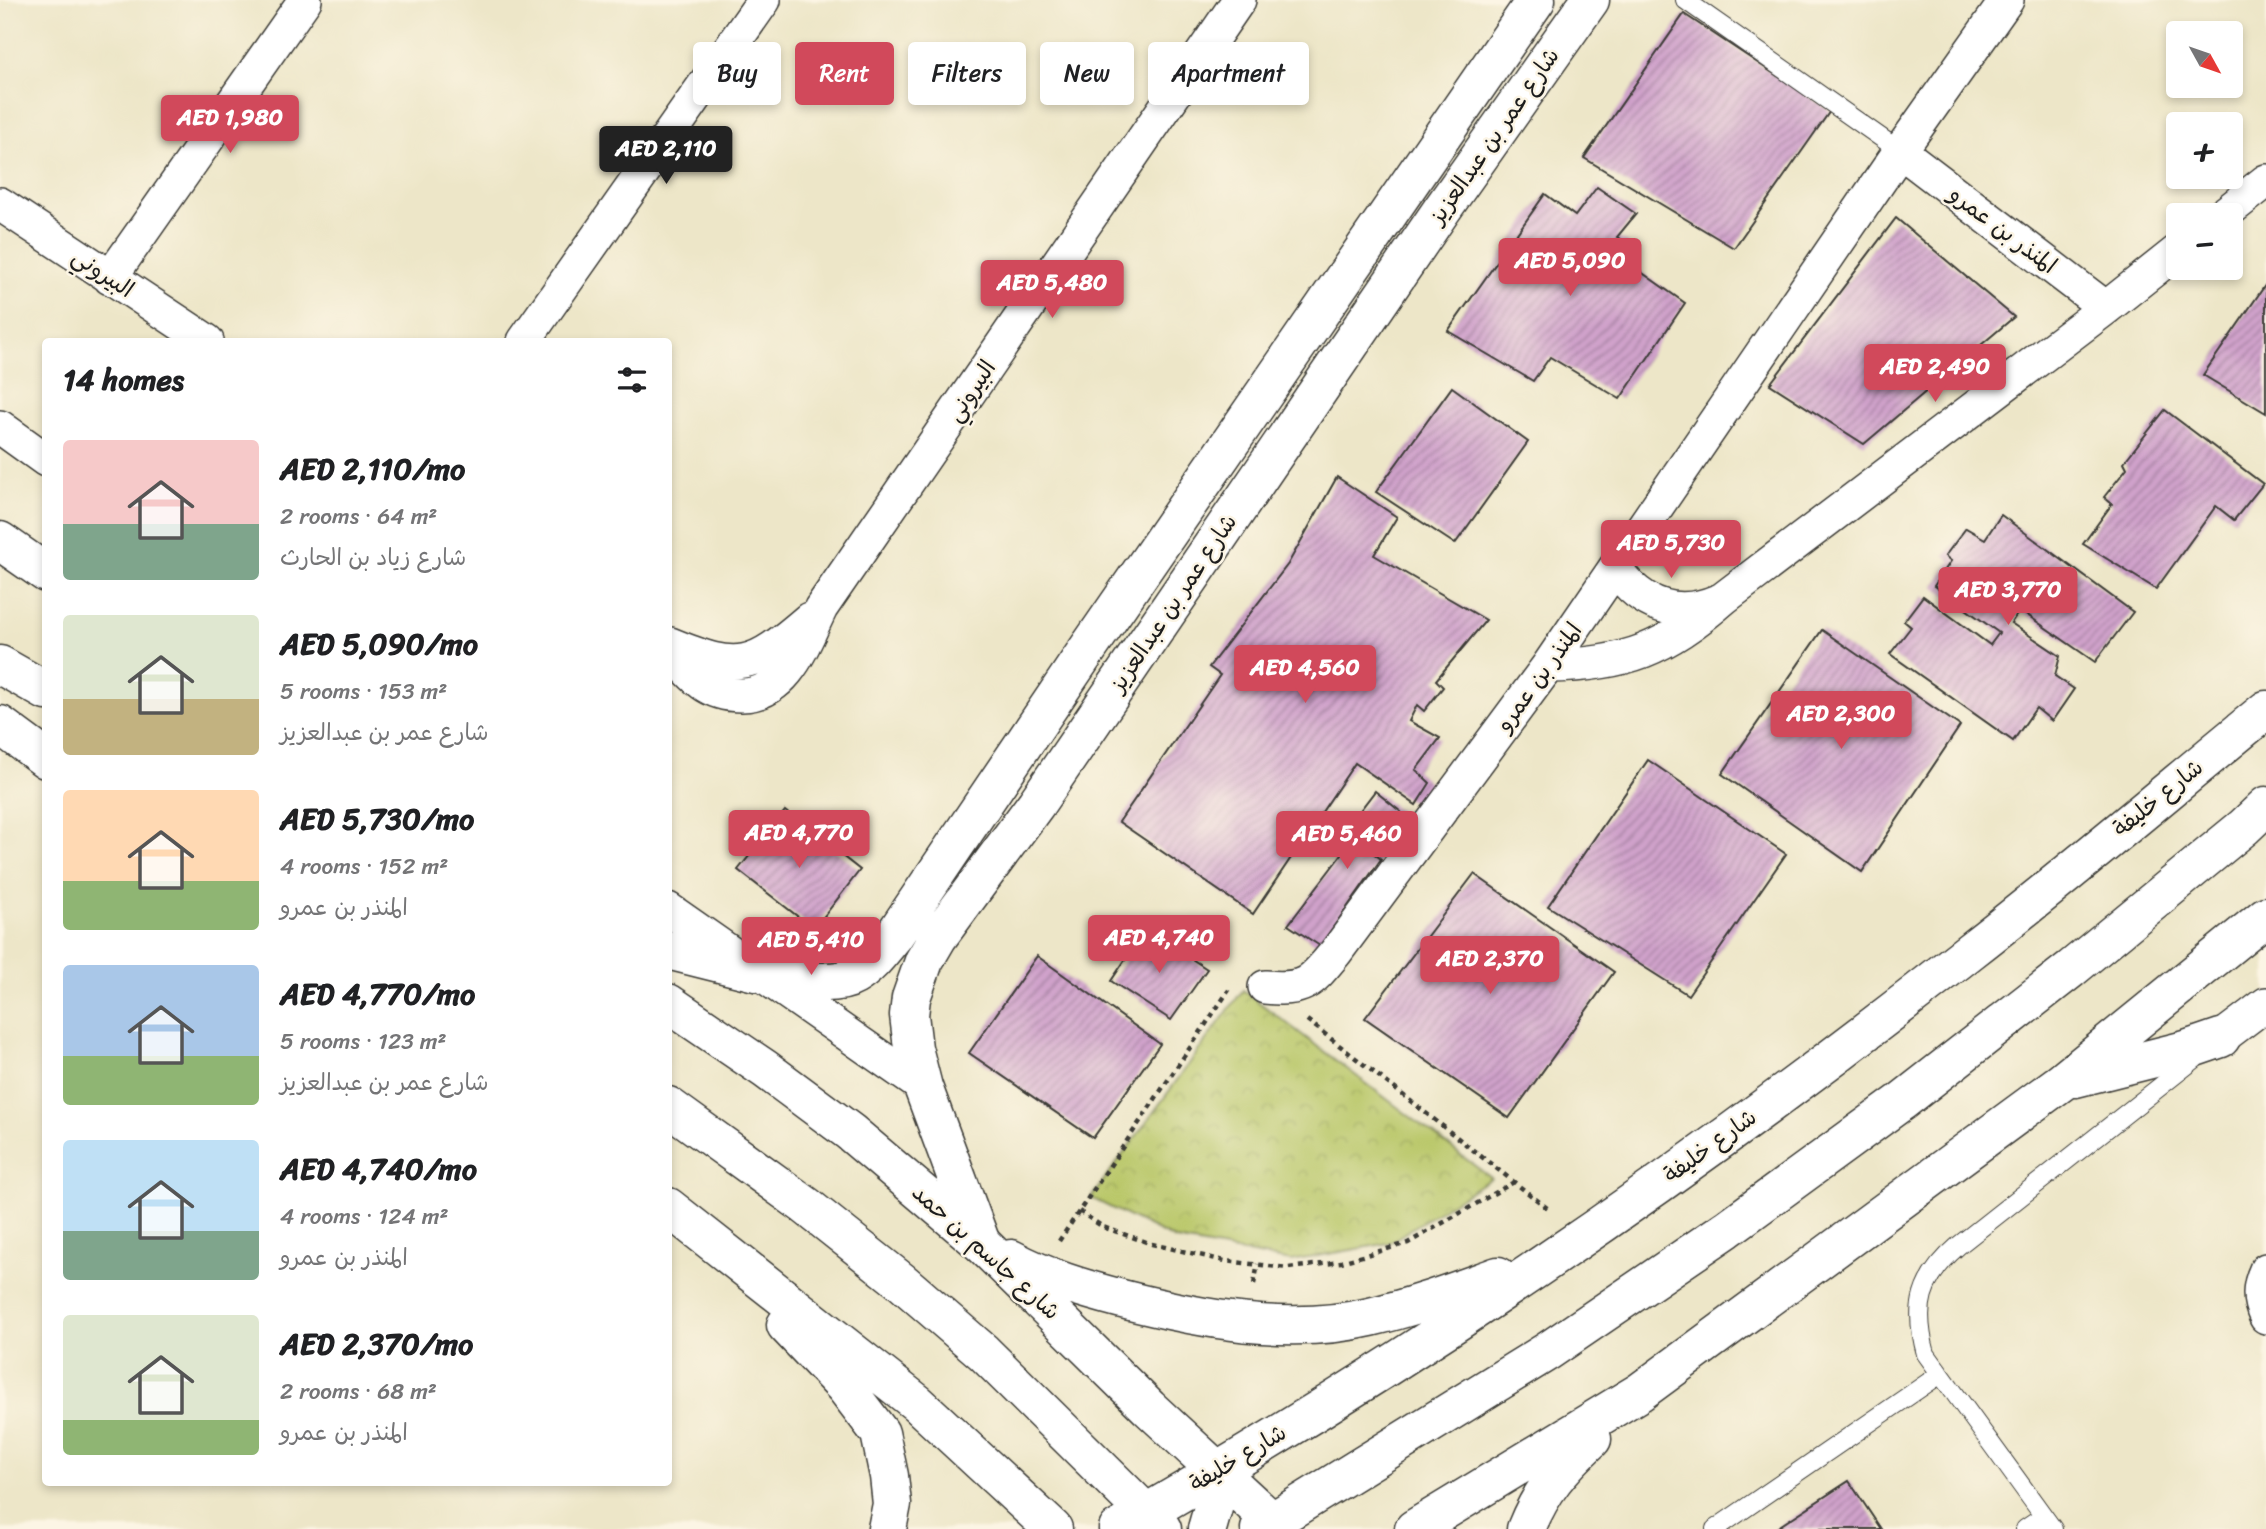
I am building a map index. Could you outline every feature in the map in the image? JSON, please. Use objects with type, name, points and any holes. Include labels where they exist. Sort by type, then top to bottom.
[{"type":"main road","name":"شارع عمر بن عبدالعزيز","points":[[672,951],[756,972],[834,982],[854,976],[876,958],[1536,0]]},
{"type":"main road","name":"شارع عمر بن عبدالعزيز","points":[[981,1243],[923,1087],[911,1040],[909,1015],[916,981],[929,953],[1044,793],[1441,211],[1590,0]]},
{"type":"main road","points":[[1406,188],[1441,211]]},
{"type":"main road","points":[[0,541],[42,570]]},
{"type":"main road","points":[[0,665],[42,689]]},
{"type":"main road","name":"شارع خليفة","points":[[1142,1524],[1217,1471],[1425,1342],[1688,1163],[1971,951],[2266,710]]},
{"type":"main road","points":[[0,724],[42,757]]},
{"type":"main road","points":[[1271,1527],[1548,1351],[1790,1184],[1901,1102],[2071,969],[2266,806]]},
{"type":"main road","points":[[1415,1529],[1640,1392],[2063,1081],[2266,916]]},
{"type":"main road","name":"شارع جاسم بن حمد","points":[[672,1006],[765,1069],[849,1132],[981,1243],[1217,1471],[1271,1527]]},
{"type":"main road","points":[[2063,1081],[2186,1050],[2221,1038]]},
{"type":"main road","points":[[672,1109],[804,1205],[902,1282],[983,1352],[1142,1524]]},
{"type":"main road","points":[[676,1212],[845,1387],[880,1433],[892,1504],[887,1529]]},
{"type":"main road","points":[[676,1212],[917,1403],[1053,1529]]},
{"type":"main road","points":[[981,1243],[1037,1272],[1076,1287],[1148,1306],[1230,1322],[1319,1324],[1369,1317],[1451,1293],[1567,1246]]},
{"type":"main road","points":[[1526,1529],[1556,1473],[1640,1392]]},
{"type":"main road","points":[[1207,1529],[1215,1500],[1217,1471]]},
{"type":"street","points":[[110,278],[305,0]]},
{"type":"street","points":[[526,338],[764,0]]},
{"type":"street","name":"البيروني","points":[[672,646],[719,662],[758,658],[775,649],[821,608],[1239,0]]},
{"type":"street","name":"المنذر بن عمرو","points":[[1265,987],[1291,990],[1315,977],[1336,952],[1548,666],[1900,151],[2007,0]]},
{"type":"street","name":"المنذر بن عمرو","points":[[1900,151],[2106,309]]},
{"type":"street","points":[[2238,203],[2266,181]]},
{"type":"street","name":"البيروني","points":[[0,204],[202,338]]},
{"type":"street","points":[[1548,666],[1587,666],[1637,654],[1661,645],[1695,624],[1724,598],[2106,309],[2166,261]]},
{"type":"street","points":[[0,427],[42,457]]},
{"type":"street","points":[[1616,569],[1626,583],[1655,604],[1690,609],[1724,598]]},
{"type":"street","points":[[672,912],[923,1087]]},
{"type":"street","points":[[2221,1038],[2266,1003]]},
{"type":"street","points":[[2266,1270],[2259,1283],[2260,1304],[2266,1317]]},
{"type":"lane","points":[[1685,0],[1900,151]]},
{"type":"lane","points":[[2025,1529],[2048,1523],[1926,1354],[1919,1331],[1919,1306],[1926,1283],[1939,1262],[2221,1038]]},
{"type":"lane","points":[[1715,1529],[1939,1375]]},
{"type":"path","points":[[1037,1272],[1226,992],[1240,978],[1265,987],[1514,1182],[1567,1246]]},
{"type":"path","points":[[1079,1211],[1103,1227],[1152,1244],[1225,1261],[1287,1268],[1341,1262],[1408,1242],[1514,1182]]},
{"type":"green space","points":[[1243,990],[1491,1178],[1389,1243],[1291,1261],[1176,1240],[1091,1198]]},
{"type":"building","points":[[1684,14],[1830,111],[1734,248],[1584,158]]},
{"type":"building","points":[[1597,187],[1636,214],[1617,237],[1630,245],[1620,257],[1685,303],[1620,399],[1550,357],[1533,381],[1448,331],[1545,194],[1575,216]]},
{"type":"building","points":[[1896,218],[2014,317],[1864,444],[1770,384]]},
{"type":"building","points":[[2266,284],[2266,413],[2203,375]]},
{"type":"building","points":[[1452,387],[1528,442],[1455,544],[1376,492]]},
{"type":"building","points":[[2165,410],[2263,484],[2234,520],[2216,506],[2156,589],[2083,544],[2112,504],[2104,497],[2127,468],[2124,462]]},
{"type":"building","points":[[1337,477],[1397,517],[1374,555],[1486,620],[1436,680],[1443,687],[1424,711],[1417,705],[1409,721],[1440,738],[1416,770],[1430,783],[1416,805],[1355,763],[1253,914],[1119,822],[1220,675],[1209,667],[1288,564]]},
{"type":"building","points":[[2001,515],[2133,612],[2095,662],[2020,610],[2011,623],[2060,656],[2055,676],[2074,689],[2052,721],[2036,708],[2013,741],[1890,654],[1911,627],[1904,621],[1923,596],[1990,645],[1999,633],[1934,586],[1951,561],[1945,556],[1966,528],[1985,539]]},
{"type":"building","points":[[1822,630],[1960,726],[1862,872],[1722,774]]},
{"type":"building","points":[[1648,760],[1786,854],[1688,995],[1548,906]]},
{"type":"building","points":[[1375,791],[1401,812],[1372,852],[1381,859],[1320,946],[1288,925],[1351,842],[1342,834]]},
{"type":"building","points":[[785,811],[860,870],[814,929],[738,870]]},
{"type":"building","points":[[1474,874],[1614,972],[1509,1118],[1365,1018]]},
{"type":"building","points":[[1146,929],[1207,969],[1171,1020],[1111,981]]},
{"type":"building","points":[[1037,956],[1160,1044],[1093,1138],[969,1053]]},
{"type":"building","points":[[1849,1481],[1881,1529],[1775,1529]]}]
